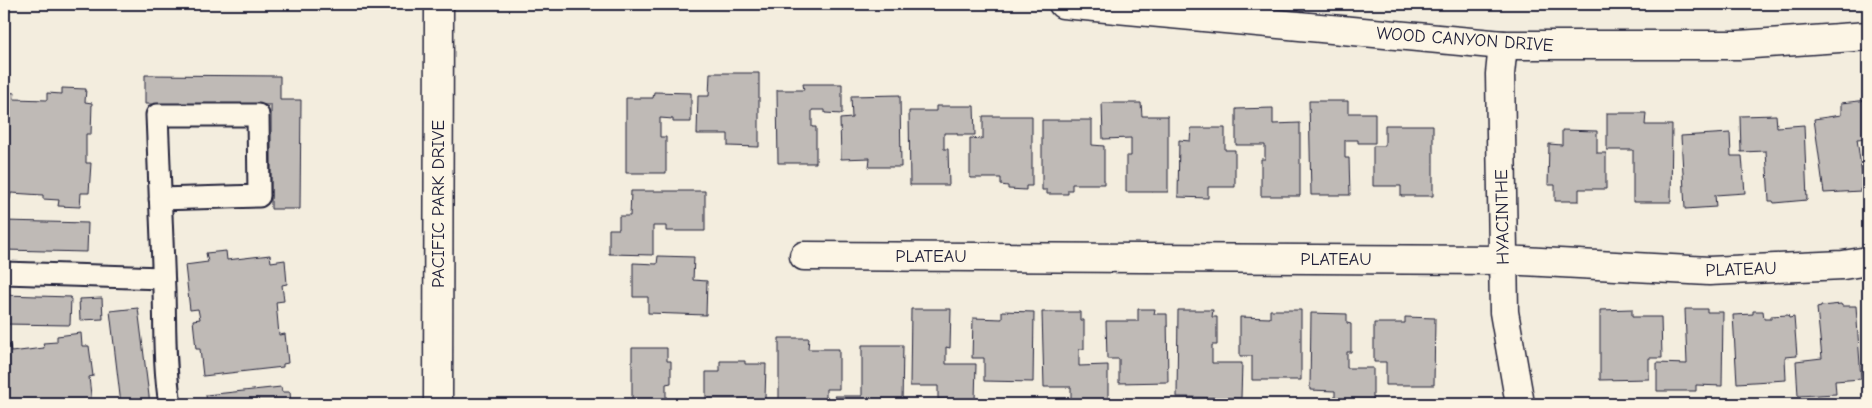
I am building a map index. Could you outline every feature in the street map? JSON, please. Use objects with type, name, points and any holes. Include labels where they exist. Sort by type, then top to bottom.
[{"type":"street","name":"PACIFIC PARK DRIVE","points":[[438,404],[439,4]]},
{"type":"street","name":"WOOD CANYON DRIVE","points":[[1063,4],[1503,45],[1739,45],[1868,36]]},
{"type":"street","name":"HYACINTHE","points":[[1503,45],[1500,74],[1504,312],[1518,396]]},
{"type":"street","name":"PLATEAU","points":[[804,256],[1503,260],[1709,271],[1842,265],[1868,262]]},
{"type":"lane","points":[[160,200],[259,196],[258,115],[157,115],[160,200],[167,385],[170,404]]},
{"type":"lane","points":[[4,273],[163,278]]},
{"type":"building","points":[[710,73],[759,73],[759,147],[728,146],[728,134],[697,134],[698,96],[709,96]]},
{"type":"building","points":[[145,75],[280,76],[280,100],[301,100],[300,209],[271,209],[271,105],[145,104]]},
{"type":"building","points":[[803,84],[842,84],[842,114],[825,113],[825,110],[812,110],[812,127],[816,127],[816,163],[778,163],[777,90],[804,90]]},
{"type":"building","points":[[62,88],[86,89],[85,102],[92,103],[91,134],[86,134],[86,163],[91,163],[89,193],[81,193],[80,207],[58,206],[59,200],[43,199],[43,195],[11,193],[10,199],[4,199],[4,92],[15,93],[14,99],[47,100],[47,93],[62,94]]},
{"type":"building","points":[[654,92],[691,93],[691,122],[673,122],[673,119],[660,118],[660,137],[666,137],[666,173],[626,173],[626,98],[653,98]]},
{"type":"building","points":[[900,95],[901,167],[869,167],[870,158],[841,159],[840,119],[852,118],[851,96]]},
{"type":"building","points":[[1868,100],[1868,138],[1857,139],[1864,189],[1860,189],[1861,191],[1824,193],[1814,119],[1841,115],[1841,103]]},
{"type":"building","points":[[1309,101],[1348,101],[1348,113],[1375,113],[1375,143],[1358,143],[1358,140],[1345,140],[1345,158],[1349,158],[1350,195],[1311,195]]},
{"type":"building","points":[[1102,103],[1141,103],[1142,116],[1168,116],[1168,192],[1126,192],[1126,156],[1131,156],[1131,138],[1103,139]]},
{"type":"building","points":[[936,106],[974,106],[975,135],[944,133],[944,149],[948,149],[949,185],[910,185],[909,111],[936,111]]},
{"type":"building","points":[[1273,108],[1273,124],[1300,123],[1300,196],[1261,196],[1261,159],[1265,159],[1265,145],[1236,145],[1236,109]]},
{"type":"building","points":[[1607,113],[1646,113],[1645,125],[1672,125],[1671,202],[1633,202],[1633,150],[1607,150]]},
{"type":"building","points":[[1776,115],[1777,127],[1804,125],[1807,200],[1774,203],[1769,201],[1766,151],[1741,152],[1740,116]]},
{"type":"building","points":[[983,116],[1032,116],[1032,186],[1026,186],[1026,190],[1008,189],[1008,186],[1001,185],[1001,178],[970,178],[970,138],[983,139]]},
{"type":"building","points":[[1042,120],[1092,120],[1092,145],[1104,146],[1104,184],[1072,184],[1072,190],[1068,190],[1068,194],[1047,194],[1047,190],[1042,190]]},
{"type":"building","points":[[1385,125],[1433,125],[1433,196],[1401,196],[1401,186],[1373,186],[1373,146],[1385,146]]},
{"type":"building","points":[[1191,128],[1225,128],[1225,150],[1235,150],[1235,187],[1208,187],[1208,198],[1178,197],[1179,140],[1190,141]]},
{"type":"building","points":[[1562,130],[1597,131],[1597,153],[1606,153],[1606,189],[1579,189],[1579,201],[1555,201],[1555,185],[1548,185],[1549,144],[1562,145]]},
{"type":"building","points":[[1730,133],[1731,156],[1742,156],[1745,193],[1715,195],[1716,207],[1685,209],[1681,136]]},
{"type":"building","points":[[631,191],[705,191],[705,231],[666,231],[666,226],[653,226],[653,255],[609,254],[609,229],[619,229],[619,216],[630,216]]},
{"type":"building","points":[[4,221],[88,223],[87,252],[4,250]]},
{"type":"building","points":[[226,251],[227,260],[270,255],[271,262],[285,260],[287,284],[282,285],[284,301],[276,302],[279,335],[285,334],[288,363],[283,364],[283,367],[203,376],[200,349],[196,349],[193,320],[200,319],[198,309],[190,310],[185,265],[208,262],[206,253]]},
{"type":"building","points":[[658,256],[694,257],[693,280],[707,281],[706,315],[648,313],[648,297],[633,297],[633,263],[657,264]]},
{"type":"building","points":[[4,295],[71,297],[70,325],[4,324]]},
{"type":"building","points":[[102,298],[103,319],[80,320],[79,299]]},
{"type":"building","points":[[1866,300],[1868,300],[1868,320]]},
{"type":"building","points":[[1841,304],[1842,306],[1856,306],[1861,379],[1835,381],[1836,394],[1798,396],[1796,361],[1822,358],[1817,308]]},
{"type":"building","points":[[138,308],[150,404],[121,404],[110,311]]},
{"type":"building","points":[[911,309],[951,309],[950,348],[946,347],[946,364],[976,364],[975,400],[938,399],[938,386],[910,386]]},
{"type":"building","points":[[1138,309],[1155,309],[1154,314],[1167,314],[1168,382],[1119,383],[1119,359],[1107,359],[1106,321],[1138,321]]},
{"type":"building","points":[[1632,309],[1632,317],[1661,317],[1662,358],[1649,358],[1649,379],[1600,380],[1600,310]]},
{"type":"building","points":[[1685,309],[1707,309],[1707,312],[1723,312],[1722,386],[1696,385],[1696,391],[1657,391],[1657,363],[1687,364]]},
{"type":"building","points":[[1178,310],[1213,310],[1212,317],[1217,317],[1217,345],[1212,345],[1212,363],[1242,363],[1241,398],[1177,397]]},
{"type":"building","points":[[1270,310],[1301,310],[1301,380],[1252,380],[1252,356],[1240,356],[1240,317],[1270,318]]},
{"type":"building","points":[[1002,311],[1034,312],[1033,382],[984,381],[984,358],[972,358],[973,318],[1002,319]]},
{"type":"building","points":[[1753,311],[1763,311],[1764,319],[1771,319],[1771,316],[1788,315],[1789,318],[1794,317],[1797,356],[1785,357],[1786,380],[1737,383],[1733,315],[1753,314]]},
{"type":"building","points":[[1042,312],[1080,312],[1080,320],[1084,320],[1084,349],[1079,349],[1079,366],[1108,365],[1108,400],[1071,401],[1071,387],[1044,387]]},
{"type":"building","points":[[1311,313],[1347,314],[1347,323],[1351,324],[1351,352],[1347,352],[1347,368],[1373,368],[1373,402],[1335,402],[1335,391],[1310,390]]},
{"type":"building","points":[[1405,317],[1435,318],[1434,385],[1386,385],[1386,362],[1374,362],[1374,323],[1405,323]]},
{"type":"building","points":[[81,333],[82,346],[89,346],[93,376],[89,377],[92,404],[4,404],[4,345],[10,345],[11,352],[44,348],[43,343],[57,342],[57,336]]},
{"type":"building","points":[[779,338],[809,338],[808,349],[839,349],[839,389],[826,389],[826,404],[779,404]]},
{"type":"building","points":[[862,345],[903,345],[902,404],[836,404],[835,396],[862,396]]},
{"type":"building","points":[[632,348],[667,348],[667,361],[671,361],[671,383],[666,384],[666,401],[695,402],[695,404],[632,404]]},
{"type":"building","points":[[720,361],[745,361],[745,364],[766,364],[765,399],[761,399],[761,404],[706,404],[706,372],[720,372]]},
{"type":"building","points":[[281,387],[282,392],[290,392],[291,404],[207,404],[206,395]]}]
